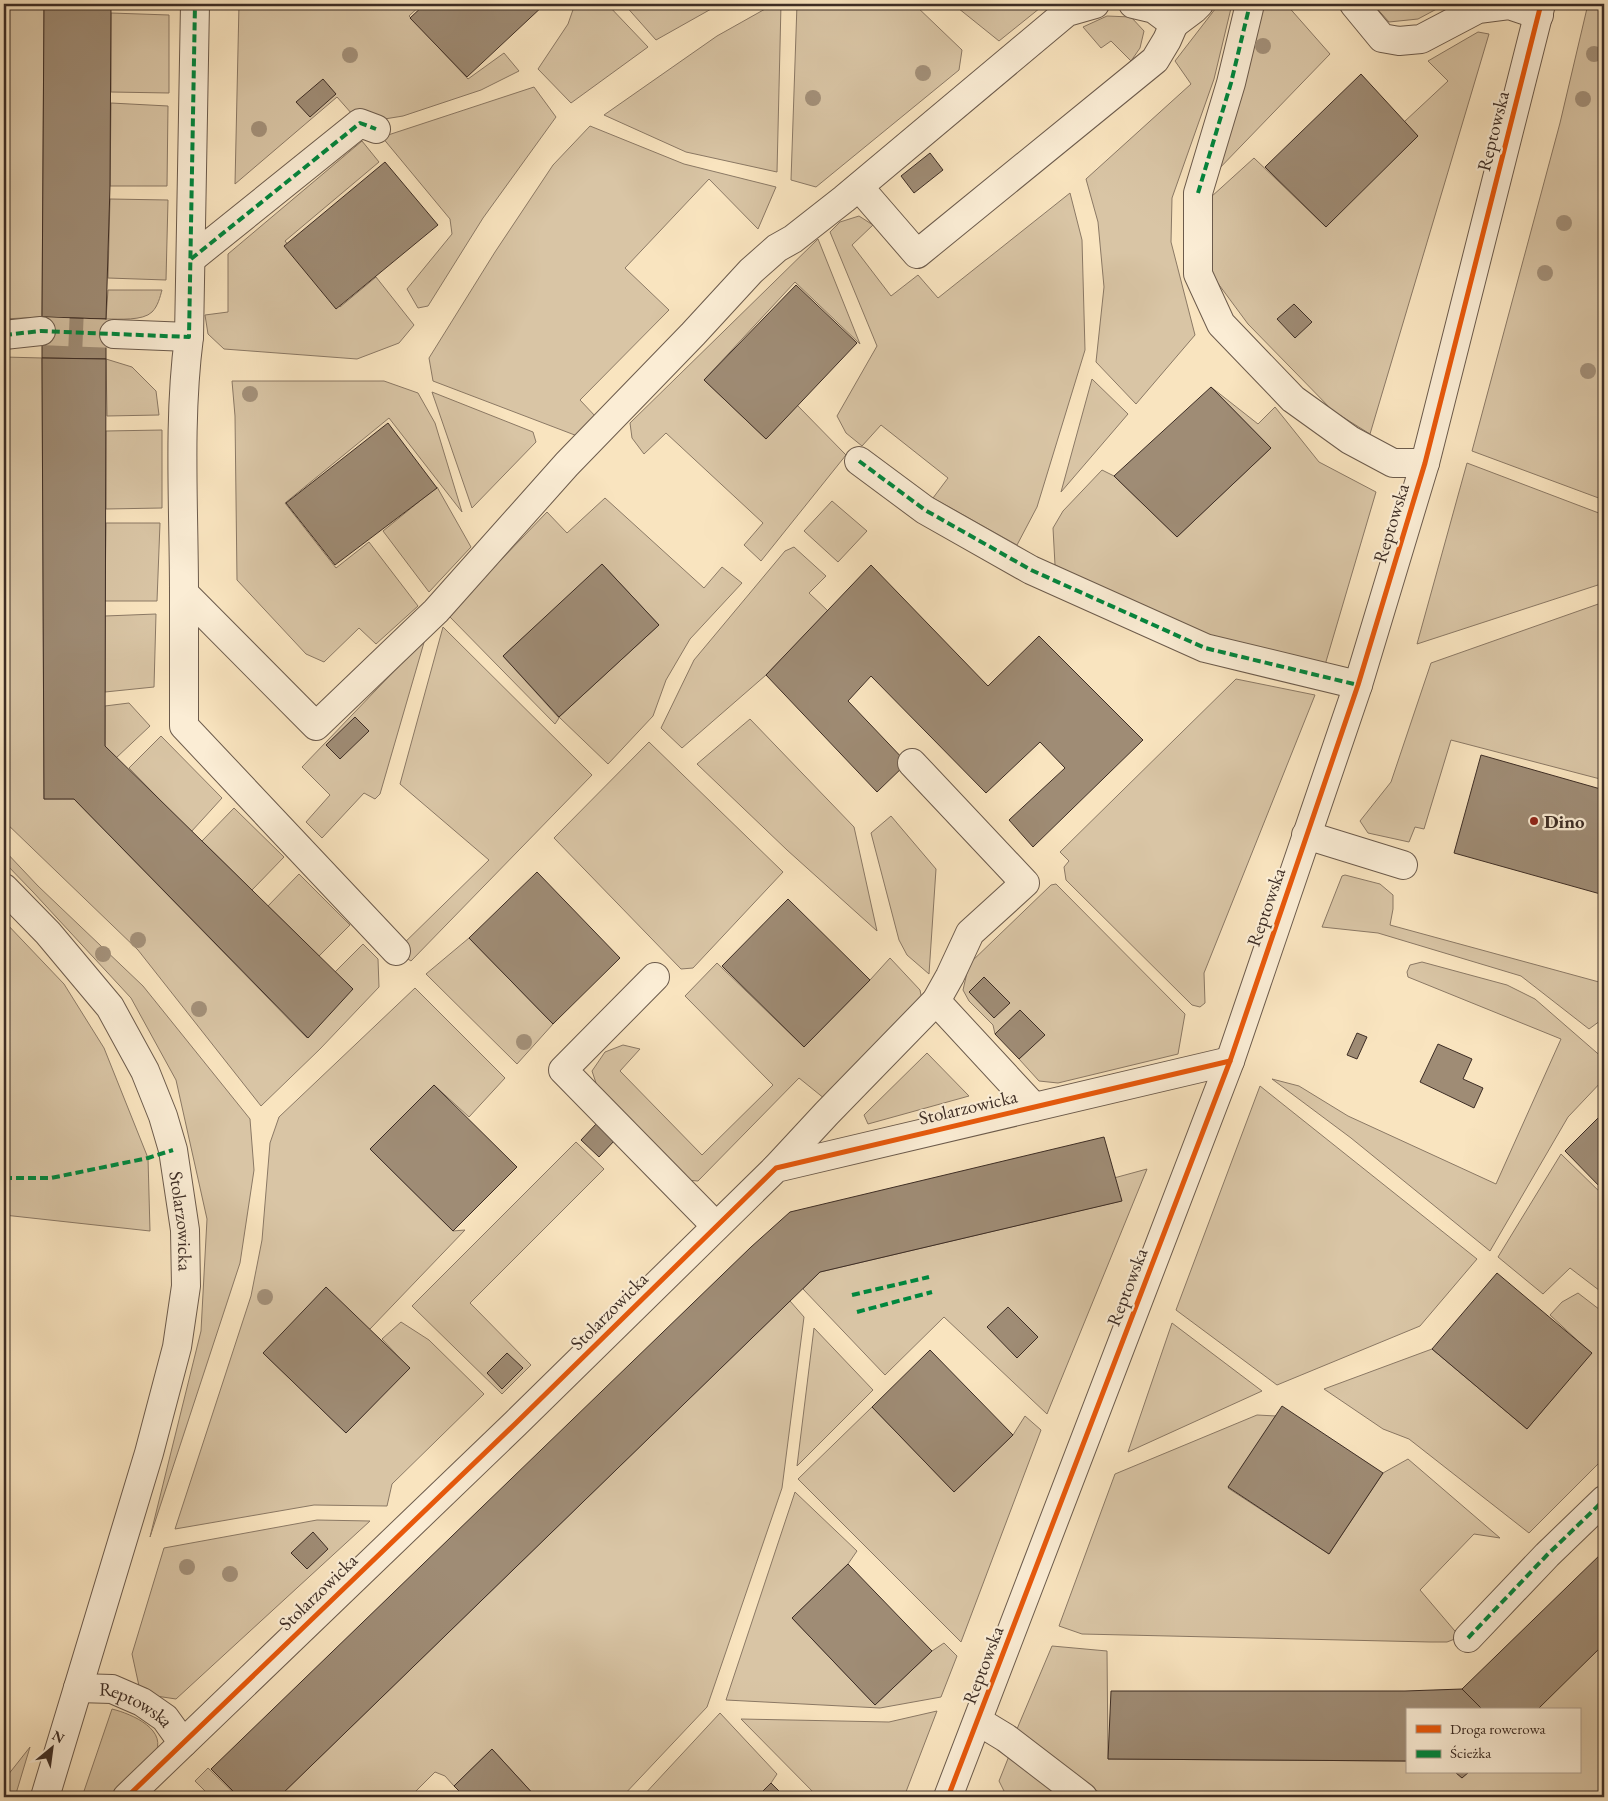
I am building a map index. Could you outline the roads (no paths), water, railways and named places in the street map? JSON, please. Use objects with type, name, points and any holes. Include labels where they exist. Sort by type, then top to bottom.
[{"type":"street","points":[[195,4],[189,337],[183,420],[184,726],[396,951]]},
{"type":"street","points":[[184,593],[316,726],[436,611],[567,464],[751,271],[777,248],[793,239],[859,187],[1067,12],[1095,4]]},
{"type":"street","points":[[1133,4],[1154,9],[1174,24]]},
{"type":"street","points":[[859,187],[917,254],[1155,60],[1174,24],[1199,4]]},
{"type":"street","points":[[1250,4],[1231,83],[1198,193],[1198,274],[1220,324],[1292,398],[1350,440],[1393,463],[1425,463]]},
{"type":"street","points":[[1354,4],[1382,38],[1399,41],[1421,39],[1478,9],[1509,5],[1540,9]]},
{"type":"street","name":"Reptowska","points":[[948,1797],[1230,1061],[1358,686],[1425,463],[1540,9]]},
{"type":"street","points":[[191,259],[360,123],[376,129]]},
{"type":"street","points":[[4,335],[40,331]]},
{"type":"street","points":[[114,334],[189,337]]},
{"type":"street","points":[[859,461],[924,510],[1031,570],[1205,648],[1358,686]]},
{"type":"street","points":[[776,1168],[826,1113],[936,1001],[970,933],[1025,884],[912,763]]},
{"type":"street","points":[[1306,835],[1403,865]]},
{"type":"street","name":"Stolarzowicka","points":[[4,888],[48,933],[110,1007],[145,1071],[163,1116],[173,1150],[185,1230],[186,1286],[177,1347],[149,1453],[45,1797]]},
{"type":"street","points":[[655,977],[563,1070],[716,1226]]},
{"type":"street","points":[[936,1001],[1034,1107]]},
{"type":"street","name":"Stolarzowicka","points":[[127,1797],[516,1423],[776,1168],[1230,1061]]},
{"type":"street","points":[[1468,1638],[1547,1555],[1604,1500]]},
{"type":"street","name":"Reptowska","points":[[78,1688],[112,1690],[142,1702],[165,1718],[183,1743]]},
{"type":"street","points":[[978,1721],[1006,1738],[1084,1797]]},
{"type":"tunnel","points":[[41,331],[114,334]]},
{"type":"place","name":"Dino","points":[[1534,821]]}]
